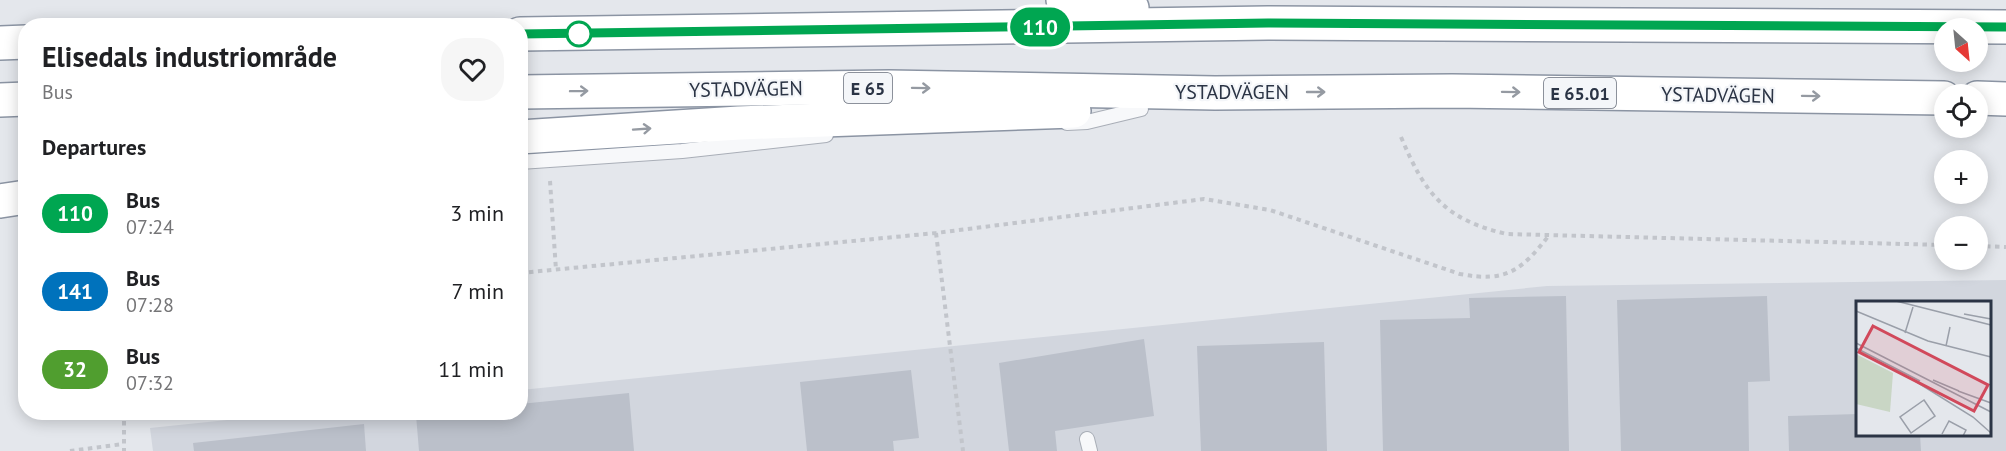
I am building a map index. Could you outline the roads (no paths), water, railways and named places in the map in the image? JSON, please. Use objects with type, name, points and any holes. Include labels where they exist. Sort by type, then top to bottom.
[{"type":"highway","points":[[1063,0],[1268,23]]},
{"type":"highway","points":[[528,34],[1268,23],[2006,27]]},
{"type":"highway","points":[[0,43],[18,42]]},
{"type":"highway","name":"YSTADVÄGEN","points":[[528,92],[889,87],[1215,93],[1452,91],[1934,98]]},
{"type":"highway","points":[[528,136],[739,123],[1141,109],[1215,93]]},
{"type":"highway","points":[[1988,98],[2006,99]]},
{"type":"highway","points":[[0,100],[18,99]]},
{"type":"highway","points":[[0,201],[18,198]]},
{"type":"lane","points":[[528,161],[682,151],[848,133],[1087,122],[1141,109]]}]
